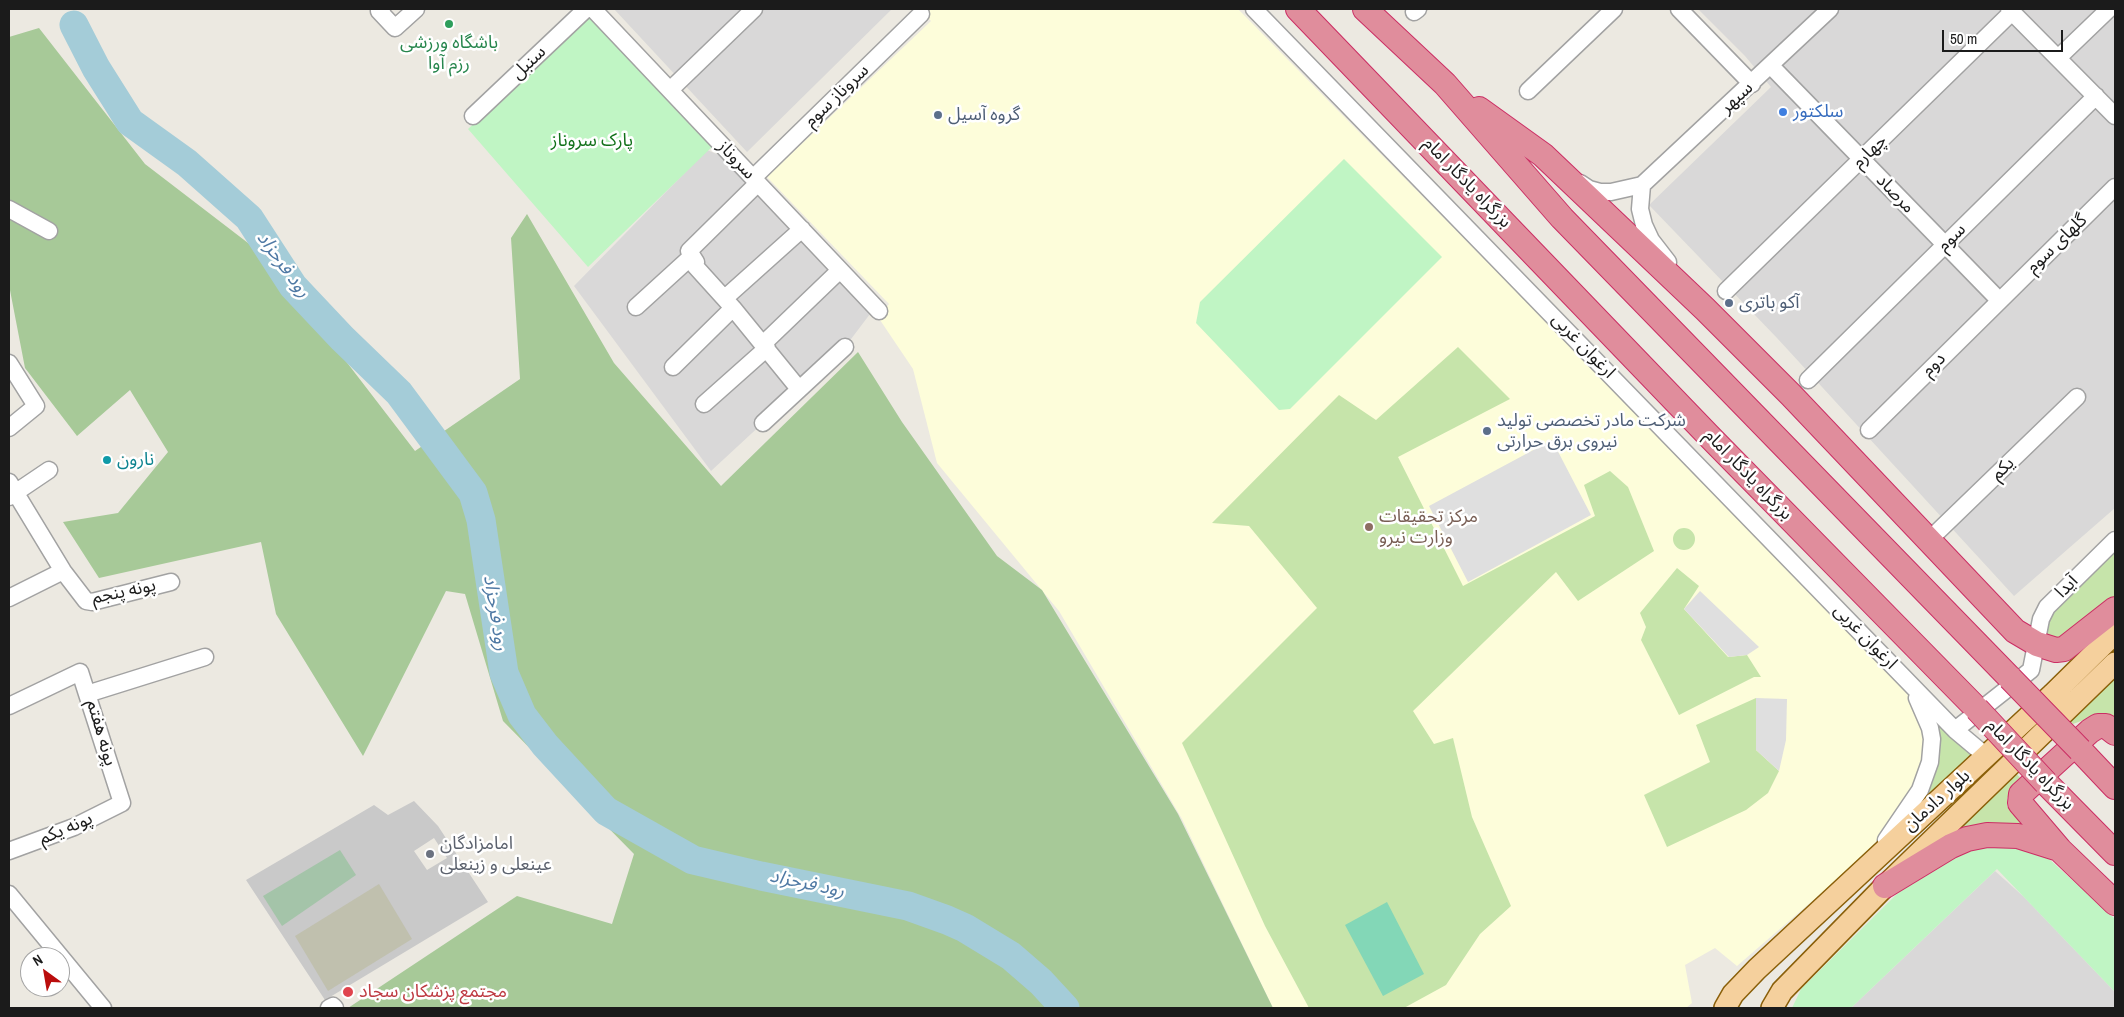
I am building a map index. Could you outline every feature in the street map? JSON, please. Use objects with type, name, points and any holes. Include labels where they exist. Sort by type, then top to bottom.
[{"type":"highway","name":"بزرگراه یادگار امام","points":[[1298,9],[1708,435],[1977,709],[2115,853]]},
{"type":"highway","points":[[1365,9],[1445,84],[1562,218],[2115,787]]},
{"type":"highway","points":[[1445,84],[1543,156],[1705,309],[1785,388],[2015,631],[2037,644],[2056,650],[2064,649],[2115,609]]},
{"type":"highway","points":[[2115,733],[2106,726],[2098,726],[2090,731],[2021,794],[2020,803],[2060,850],[2115,903]]},
{"type":"highway","points":[[1885,886],[1951,846],[1980,837],[1998,835],[2018,836],[2060,850]]},
{"type":"main road","name":"بلوار دادمان","points":[[1725,1008],[1733,994],[1757,969],[2115,633]]},
{"type":"main road","name":"بلوار دادمان","points":[[1777,1000],[1885,886],[2115,663]]},
{"type":"main road","points":[[1757,969],[1777,1000]]},
{"type":"street","points":[[381,10],[395,28],[416,9]]},
{"type":"street","name":"سنبل","points":[[473,116],[586,9]]},
{"type":"street","name":"سروناز","points":[[593,9],[879,311]]},
{"type":"street","points":[[670,90],[754,9]]},
{"type":"street","name":"ارغوان غربی","points":[[1254,9],[1954,730],[1986,756]]},
{"type":"street","points":[[1528,91],[1614,9]]},
{"type":"street","points":[[1679,9],[1752,84]]},
{"type":"street","name":"سپهر","points":[[1543,156],[1568,176],[1589,189],[1611,192],[1642,185],[1830,9]]},
{"type":"street","points":[[2058,58],[2109,9]]},
{"type":"street","points":[[2011,10],[2115,116]]},
{"type":"street","name":"چهارم","points":[[1726,291],[1862,160],[2011,10]]},
{"type":"street","name":"سروناز سوم","points":[[692,256],[688,252],[756,180],[920,14]]},
{"type":"street","name":"مرصاد","points":[[1771,66],[1999,300]]},
{"type":"street","name":"سوم","points":[[1808,380],[2096,96]]},
{"type":"street","points":[[1642,185],[1640,209],[1644,225],[1656,247],[1705,309]]},
{"type":"street","name":"گلهای سوم","points":[[1999,300],[2115,187]]},
{"type":"street","points":[[9,209],[49,231]]},
{"type":"street","points":[[673,367],[729,303],[802,229]]},
{"type":"street","points":[[636,307],[692,256],[696,262],[695,266],[729,303],[800,389]]},
{"type":"street","points":[[704,404],[840,270]]},
{"type":"street","name":"دوم","points":[[1869,430],[1999,300]]},
{"type":"street","points":[[763,423],[845,347]]},
{"type":"street","points":[[9,363],[36,406],[9,428]]},
{"type":"street","name":"یکم","points":[[1929,540],[2077,397]]},
{"type":"street","points":[[11,490],[49,470]]},
{"type":"street","name":"پونه پنجم","points":[[11,490],[63,571],[81,597],[86,601],[92,602],[171,582]]},
{"type":"street","name":"آیدا","points":[[1954,730],[2031,670],[2041,619],[2047,607],[2115,540]]},
{"type":"street","points":[[9,598],[63,571]]},
{"type":"street","name":"پونه هفتم","points":[[122,803],[87,694],[205,657]]},
{"type":"street","points":[[9,706],[80,672],[87,694]]},
{"type":"street","name":"ارغوان غربی","points":[[1868,864],[1910,807],[1927,774],[1930,762],[1932,739],[1930,728],[1910,684]]},
{"type":"street","name":"پونه یکم","points":[[9,850],[74,827],[122,803]]},
{"type":"street","points":[[9,894],[103,1008]]},
{"type":"shaded area","points":[[614,9],[892,9],[747,152]]},
{"type":"shaded area","name":"مرکز تحقیقات وزارت نیرو","points":[[920,9],[1238,9],[1907,691],[1916,705],[1925,726],[1927,759],[1898,815],[1863,857],[1737,966],[1715,948],[1685,965],[1692,1003],[1686,1008],[1273,1008],[1182,819],[1059,611],[937,463],[913,369],[878,317],[889,304],[767,177],[931,21]]},
{"type":"shaded area","points":[[1698,9],[2115,9],[2115,508],[2014,596],[1777,338],[1649,205],[1771,87],[1745,56]]},
{"type":"shaded area","points":[[39,28],[145,164],[265,256],[415,451],[520,379],[511,238],[527,214],[614,363],[721,486],[858,352],[902,422],[997,556],[1042,590],[1178,814],[1273,1008],[348,1008],[517,896],[612,924],[634,854],[503,721],[465,594],[446,591],[363,756],[276,614],[261,542],[99,578],[63,522],[118,513],[168,452],[130,390],[77,436],[25,368],[9,285],[9,37]]},
{"type":"shaded area","points":[[707,150],[719,155],[776,212],[870,314],[845,347],[711,471],[574,286]]},
{"type":"shaded area","points":[[1552,440],[1591,515],[1468,582],[1429,506]]},
{"type":"shaded area","points":[[1700,591],[1759,647],[1747,655],[1729,657],[1684,609]]},
{"type":"shaded area","points":[[1756,698],[1787,699],[1786,740],[1779,771],[1756,750]]},
{"type":"shaded area","points":[[414,801],[438,826],[488,902],[325,1000],[246,880],[374,805],[388,815]],"holes":[[[434,838],[447,858],[427,870],[414,851]]]},
{"type":"shaded area","points":[[340,850],[356,875],[282,926],[263,896]]},
{"type":"shaded area","points":[[1995,871],[2024,897],[2115,992],[2115,1008],[1851,1008]]},
{"type":"shaded area","points":[[379,884],[412,939],[328,991],[295,936]]},
{"type":"green space","name":"پارک سروناز","points":[[591,15],[713,146],[588,267],[468,129]]},
{"type":"green space","points":[[1344,159],[1442,257],[1290,409],[1279,410],[1196,323],[1200,302]]},
{"type":"green space","points":[[1458,347],[1510,399],[1398,457],[1463,586],[1595,516],[1584,485],[1610,471],[1628,487],[1654,551],[1578,601],[1556,572],[1413,711],[1434,744],[1453,738],[1472,817],[1511,906],[1480,934],[1446,985],[1404,1008],[1309,1008],[1265,926],[1182,743],[1317,608],[1249,526],[1212,523],[1339,395],[1376,420]]},
{"type":"green space","points":[[1684,528],[1692,531],[1695,539],[1692,547],[1684,550],[1676,547],[1673,539],[1676,531]]},
{"type":"green space","points":[[2115,550],[2115,600],[2059,642],[2048,641],[2044,628],[2050,613]]},
{"type":"green space","points":[[1677,568],[1699,586],[1684,609],[1728,657],[1747,655],[1761,677],[1754,677],[1679,715],[1641,640],[1646,627],[1640,613]]},
{"type":"green space","points":[[2115,674],[2115,722],[2089,718],[2073,724],[2068,719]]},
{"type":"green space","points":[[1756,698],[1756,750],[1779,771],[1768,793],[1746,810],[1667,847],[1644,795],[1710,762],[1696,725]]},
{"type":"green space","points":[[1927,712],[1973,756],[1908,818],[1923,797]]},
{"type":"green space","points":[[2014,771],[2023,781],[2007,798],[2007,807],[2028,827],[1936,847]]},
{"type":"green space","points":[[2010,844],[2048,858],[2115,919],[2115,992],[1997,869],[1851,1008],[1792,1008],[1801,989],[1905,886],[1973,847]]},
{"type":"green space","points":[[1387,902],[1424,974],[1383,996],[1345,925]]},
{"type":"waterway","name":"رود فرحزاد","points":[[74,25],[96,68],[130,122],[187,163],[249,218],[293,286],[342,338],[399,393],[473,493],[481,520],[504,673],[522,715],[545,745],[606,811],[693,860],[908,906],[947,920],[965,928],[1011,956],[1041,982],[1065,1008]]},
{"type":"place","name":"باشگاه ورزشی رزم آوا","points":[[449,24]]},
{"type":"place","name":"سلکتور","points":[[1783,112]]},
{"type":"place","name":"گروه آسیل","points":[[938,115]]},
{"type":"place","name":"آکو باتری","points":[[1729,303]]},
{"type":"place","name":"شرکت مادر تخصصی تولید نیروی برق حرارتی","points":[[1487,431]]},
{"type":"place","name":"نارون","points":[[107,460]]},
{"type":"place","name":"مرکز تحقیقات وزارت نیرو","points":[[1369,527]]},
{"type":"place","name":"امامزادگان عینعلی و زینعلی","points":[[430,854]]},
{"type":"place","name":"مجتمع پزشکان سجاد","points":[[348,992]]}]
